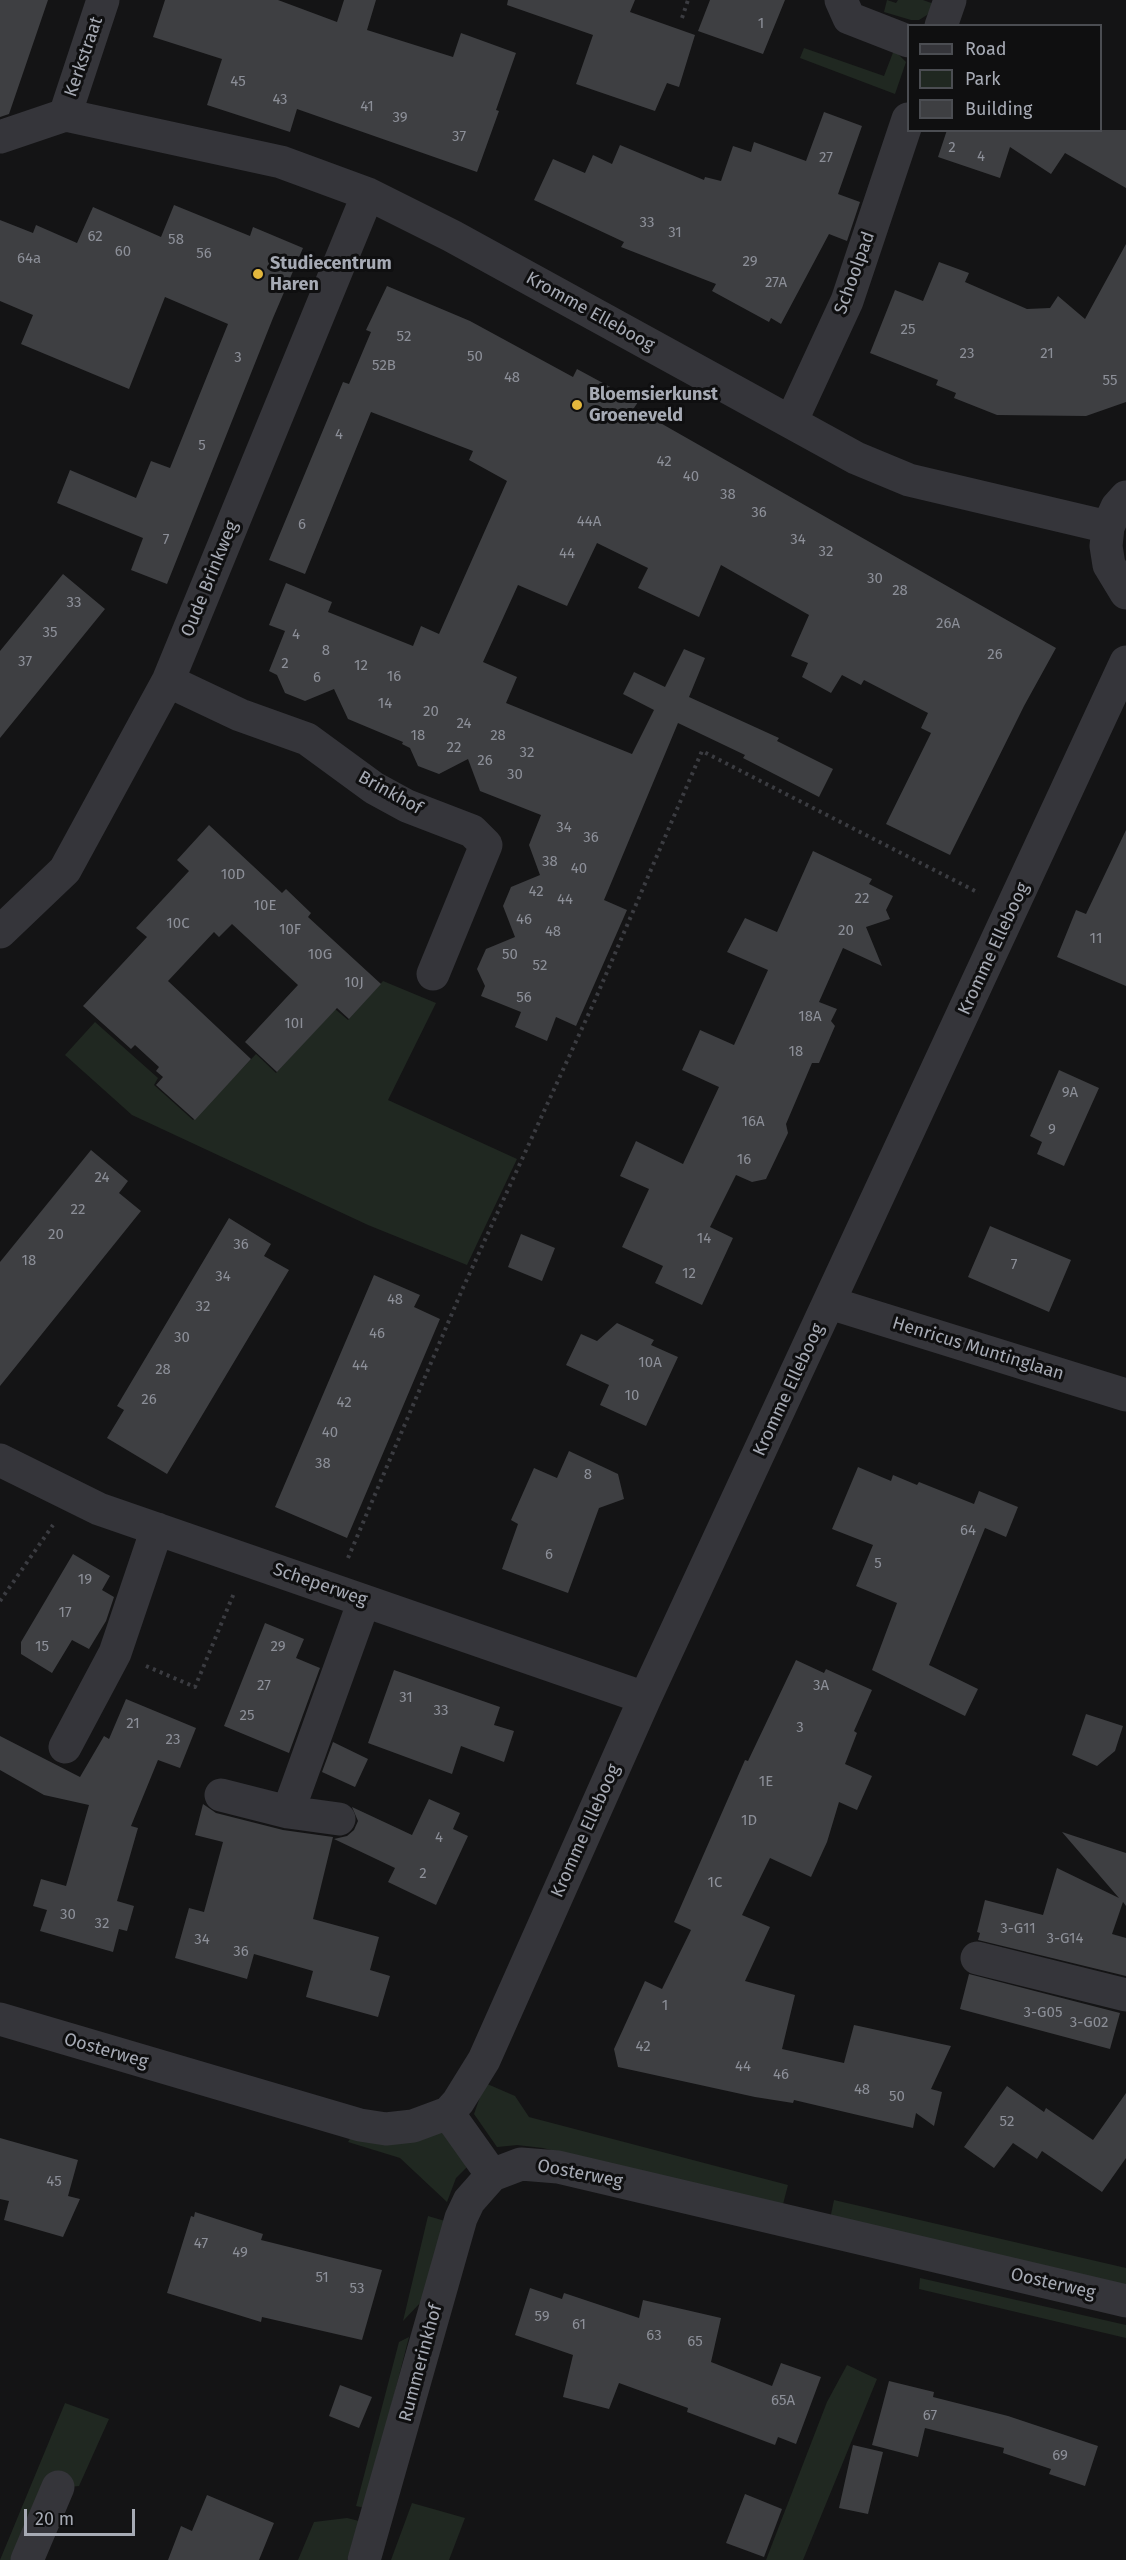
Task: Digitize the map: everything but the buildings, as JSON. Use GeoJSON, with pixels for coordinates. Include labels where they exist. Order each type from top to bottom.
{"type":"FeatureCollection","features":[{"type":"Feature","properties":{"kind":"street","name":"Kerkstraat"},"geometry":{"type":"LineString","coordinates":[[65,115],[103,0]]}},
{"type":"Feature","properties":{"kind":"street"},"geometry":{"type":"LineString","coordinates":[[841,0],[849,18],[907,40]]}},
{"type":"Feature","properties":{"kind":"street"},"geometry":{"type":"LineString","coordinates":[[942,24],[950,0]]}},
{"type":"Feature","properties":{"kind":"street"},"geometry":{"type":"LineString","coordinates":[[0,137],[65,115]]}},
{"type":"Feature","properties":{"kind":"street","name":"Kromme Elleboog"},"geometry":{"type":"LineString","coordinates":[[65,115],[281,162],[368,194],[453,236],[856,458],[909,480],[1108,527]]}},
{"type":"Feature","properties":{"kind":"street","name":"Schoolpad"},"geometry":{"type":"LineString","coordinates":[[791,422],[847,301],[907,125]]}},
{"type":"Feature","properties":{"kind":"street","name":"Oude Brinkweg"},"geometry":{"type":"LineString","coordinates":[[0,932],[65,870],[168,681],[368,194]]}},
{"type":"Feature","properties":{"kind":"street"},"geometry":{"type":"LineString","coordinates":[[1126,497],[1117,507],[1108,527],[1106,546],[1109,565],[1126,593]]}},
{"type":"Feature","properties":{"kind":"street","name":"Kromme Elleboog"},"geometry":{"type":"LineString","coordinates":[[448,2113],[468,2090],[484,2060],[645,1698],[1126,662]]}},
{"type":"Feature","properties":{"kind":"street","name":"Brinkhof"},"geometry":{"type":"LineString","coordinates":[[168,681],[240,715],[307,739],[374,788],[407,806],[472,831],[486,844],[434,974]]}},
{"type":"Feature","properties":{"kind":"street","name":"Henricus Muntinglaan"},"geometry":{"type":"LineString","coordinates":[[830,1303],[1126,1395]]}},
{"type":"Feature","properties":{"kind":"street","name":"Scheperweg"},"geometry":{"type":"LineString","coordinates":[[0,1460],[73,1497],[157,1529],[645,1698]]}},
{"type":"Feature","properties":{"kind":"street"},"geometry":{"type":"LineString","coordinates":[[65,1746],[115,1653],[157,1529]]}},
{"type":"Feature","properties":{"kind":"street"},"geometry":{"type":"LineString","coordinates":[[288,1812],[349,1595]]}},
{"type":"Feature","properties":{"kind":"street"},"geometry":{"type":"LineString","coordinates":[[221,1795],[288,1812],[339,1819]]}},
{"type":"Feature","properties":{"kind":"street"},"geometry":{"type":"LineString","coordinates":[[977,1958],[1126,1995]]}},
{"type":"Feature","properties":{"kind":"street","name":"Oosterweg"},"geometry":{"type":"LineString","coordinates":[[0,2019],[360,2126],[386,2129],[413,2126],[448,2113]]}},
{"type":"Feature","properties":{"kind":"street"},"geometry":{"type":"LineString","coordinates":[[448,2113],[492,2175]]}},
{"type":"Feature","properties":{"kind":"street","name":"Oosterweg"},"geometry":{"type":"LineString","coordinates":[[492,2175],[521,2164],[549,2166],[1126,2301]]}},
{"type":"Feature","properties":{"kind":"street","name":"Rummerinkhof"},"geometry":{"type":"LineString","coordinates":[[364,2560],[460,2218],[469,2200],[492,2175]]}},
{"type":"Feature","properties":{"kind":"street"},"geometry":{"type":"LineString","coordinates":[[27,2560],[58,2487]]}},
{"type":"Feature","properties":{"kind":"path"},"geometry":{"type":"LineString","coordinates":[[682,18],[688,0]]}},
{"type":"Feature","properties":{"kind":"path"},"geometry":{"type":"LineString","coordinates":[[349,1595],[462,1290],[595,1000],[702,751],[1012,909]]}},
{"type":"Feature","properties":{"kind":"path"},"geometry":{"type":"LineString","coordinates":[[0,1601],[73,1497]]}},
{"type":"Feature","properties":{"kind":"path"},"geometry":{"type":"LineString","coordinates":[[115,1653],[195,1687],[248,1560]]}},
{"type":"Feature","properties":{"kind":"green space"},"geometry":{"type":"Polygon","coordinates":[[[887,0],[896,3],[898,0],[923,0],[934,4],[927,15],[919,20],[911,20],[884,12],[887,0]]]}},
{"type":"Feature","properties":{"kind":"green space"},"geometry":{"type":"Polygon","coordinates":[[[804,48],[884,76],[894,50],[906,62],[895,94],[800,58],[804,48]]]}},
{"type":"Feature","properties":{"kind":"green space"},"geometry":{"type":"Polygon","coordinates":[[[383,981],[436,1003],[388,1100],[517,1159],[467,1265],[368,1225],[132,1115],[65,1055],[95,1022],[158,1078],[154,1085],[193,1120],[256,1054],[276,1073],[335,1009],[348,1020],[383,981]]]}},
{"type":"Feature","properties":{"kind":"green space"},"geometry":{"type":"Polygon","coordinates":[[[485,2083],[515,2096],[529,2117],[788,2185],[782,2208],[543,2148],[517,2145],[497,2147],[474,2114],[485,2083]]]}},
{"type":"Feature","properties":{"kind":"green space"},"geometry":{"type":"Polygon","coordinates":[[[443,2123],[470,2164],[456,2178],[447,2202],[400,2158],[348,2142],[352,2135],[443,2123]]]}},
{"type":"Feature","properties":{"kind":"green space"},"geometry":{"type":"Polygon","coordinates":[[[834,2200],[1126,2268],[1126,2292],[829,2224],[834,2200]]]}},
{"type":"Feature","properties":{"kind":"green space"},"geometry":{"type":"Polygon","coordinates":[[[428,2216],[445,2221],[422,2301],[403,2321],[428,2216]]]}},
{"type":"Feature","properties":{"kind":"green space"},"geometry":{"type":"Polygon","coordinates":[[[920,2278],[1126,2325],[1126,2338],[919,2289],[920,2278]]]}},
{"type":"Feature","properties":{"kind":"green space"},"geometry":{"type":"Polygon","coordinates":[[[409,2337],[365,2508],[356,2506],[399,2342],[409,2337]]]}},
{"type":"Feature","properties":{"kind":"green space"},"geometry":{"type":"Polygon","coordinates":[[[847,2365],[877,2379],[803,2560],[766,2560],[827,2402],[847,2365]]]}},
{"type":"Feature","properties":{"kind":"green space"},"geometry":{"type":"Polygon","coordinates":[[[65,2403],[109,2419],[79,2486],[69,2487],[12,2560],[0,2560],[65,2403]]]}},
{"type":"Feature","properties":{"kind":"green space"},"geometry":{"type":"Polygon","coordinates":[[[412,2503],[465,2518],[449,2560],[391,2560],[412,2503]]]}},
{"type":"Feature","properties":{"kind":"green space"},"geometry":{"type":"Polygon","coordinates":[[[347,2518],[359,2521],[347,2560],[298,2560],[314,2522],[347,2518]]]}},
{"type":"Feature","properties":{"kind":"place","name":"Studiecentrum Haren"},"geometry":{"type":"Point","coordinates":[258,274]}},
{"type":"Feature","properties":{"kind":"place","name":"Bloemsierkunst Groeneveld"},"geometry":{"type":"Point","coordinates":[577,405]}}]}
